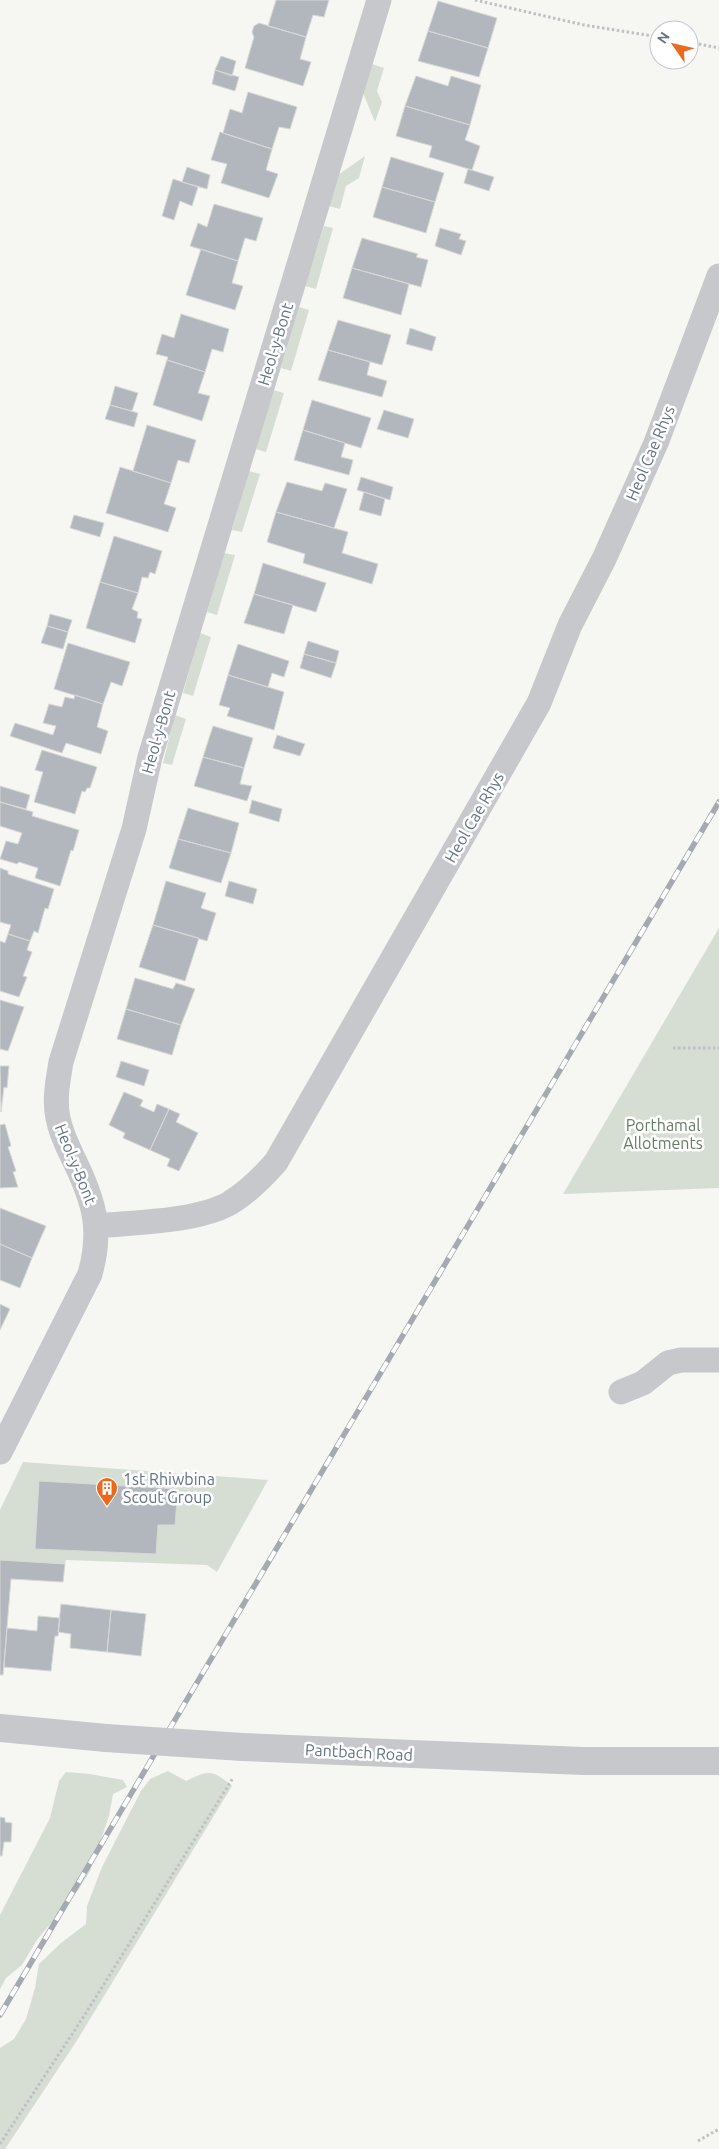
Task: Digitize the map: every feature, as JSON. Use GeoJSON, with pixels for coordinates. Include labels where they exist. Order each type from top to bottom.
{"type":"FeatureCollection","features":[{"type":"Feature","properties":{"kind":"street","name":"Heol-y-Bont"},"geometry":{"type":"LineString","coordinates":[[0,1452],[90,1274],[96,1252],[97,1226],[94,1207],[64,1142],[58,1118],[56,1094],[61,1062],[134,829],[150,757],[380,0]]}},
{"type":"Feature","properties":{"kind":"street","name":"Heol Cae Rhys"},"geometry":{"type":"LineString","coordinates":[[97,1226],[205,1213],[229,1204],[254,1186],[276,1162],[539,702],[570,625],[604,558],[653,451],[719,276]]}},
{"type":"Feature","properties":{"kind":"street"},"geometry":{"type":"LineString","coordinates":[[621,1392],[643,1383],[668,1363],[688,1360],[719,1360]]}},
{"type":"Feature","properties":{"kind":"street","name":"Pantbach Road"},"geometry":{"type":"LineString","coordinates":[[0,1728],[106,1738],[242,1747],[584,1761],[719,1761]]}},
{"type":"Feature","properties":{"kind":"path"},"geometry":{"type":"LineString","coordinates":[[475,0],[584,25],[649,35]]}},
{"type":"Feature","properties":{"kind":"path"},"geometry":{"type":"LineString","coordinates":[[699,44],[719,48]]}},
{"type":"Feature","properties":{"kind":"path"},"geometry":{"type":"LineString","coordinates":[[674,1048],[719,1048]]}},
{"type":"Feature","properties":{"kind":"path"},"geometry":{"type":"LineString","coordinates":[[0,2144],[84,2016],[233,1778]]}},
{"type":"Feature","properties":{"kind":"path"},"geometry":{"type":"LineString","coordinates":[[698,2141],[719,2129]]}},
{"type":"Feature","properties":{"kind":"green space"},"geometry":{"type":"Polygon","coordinates":[[[372,64],[384,68],[377,91],[382,102],[375,122],[363,93],[372,64]]]}},
{"type":"Feature","properties":{"kind":"green space"},"geometry":{"type":"Polygon","coordinates":[[[365,156],[359,178],[346,186],[340,209],[329,206],[338,175],[365,156]]]}},
{"type":"Feature","properties":{"kind":"green space"},"geometry":{"type":"Polygon","coordinates":[[[324,226],[333,228],[316,289],[305,286],[324,226]]]}},
{"type":"Feature","properties":{"kind":"green space"},"geometry":{"type":"Polygon","coordinates":[[[299,307],[309,310],[291,371],[281,368],[299,307]]]}},
{"type":"Feature","properties":{"kind":"green space"},"geometry":{"type":"Polygon","coordinates":[[[273,390],[284,393],[266,452],[256,449],[273,390]]]}},
{"type":"Feature","properties":{"kind":"green space"},"geometry":{"type":"Polygon","coordinates":[[[249,471],[260,474],[242,532],[232,530],[249,471]]]}},
{"type":"Feature","properties":{"kind":"green space"},"geometry":{"type":"Polygon","coordinates":[[[224,553],[235,555],[217,615],[207,612],[224,553]]]}},
{"type":"Feature","properties":{"kind":"green space"},"geometry":{"type":"Polygon","coordinates":[[[200,633],[211,637],[193,696],[183,693],[200,633]]]}},
{"type":"Feature","properties":{"kind":"green space"},"geometry":{"type":"Polygon","coordinates":[[[175,715],[186,719],[172,765],[163,763],[175,715]]]}},
{"type":"Feature","properties":{"kind":"green space","name":"Porthamal Allotments"},"geometry":{"type":"Polygon","coordinates":[[[719,928],[719,1188],[563,1194],[719,928]]]}},
{"type":"Feature","properties":{"kind":"green space"},"geometry":{"type":"Polygon","coordinates":[[[23,1462],[268,1480],[217,1572],[207,1565],[66,1560],[65,1564],[0,1560],[0,1510],[23,1462]]]}},
{"type":"Feature","properties":{"kind":"green space"},"geometry":{"type":"Polygon","coordinates":[[[168,1771],[186,1781],[205,1773],[215,1774],[232,1786],[76,2042],[5,2149],[0,2149],[0,2048],[14,2039],[26,2019],[35,1988],[39,1964],[61,1943],[86,1924],[87,1906],[102,1867],[141,1791],[150,1779],[168,1771]]]}},
{"type":"Feature","properties":{"kind":"green space"},"geometry":{"type":"Polygon","coordinates":[[[66,1772],[123,1780],[127,1787],[113,1794],[109,1816],[90,1871],[79,1889],[37,1940],[22,1965],[6,1978],[0,1989],[0,1915],[50,1818],[59,1781],[66,1772]]]}},
{"type":"Feature","properties":{"kind":"building"},"geometry":{"type":"Polygon","coordinates":[[[276,0],[329,0],[324,17],[313,15],[306,37],[268,26],[276,0]]]}},
{"type":"Feature","properties":{"kind":"building"},"geometry":{"type":"Polygon","coordinates":[[[438,1],[497,18],[488,48],[428,31],[438,1]]]}},
{"type":"Feature","properties":{"kind":"building"},"geometry":{"type":"Polygon","coordinates":[[[259,23],[306,37],[300,59],[311,62],[303,86],[245,68],[254,37],[252,32],[254,26],[259,23]]]}},
{"type":"Feature","properties":{"kind":"building"},"geometry":{"type":"Polygon","coordinates":[[[428,31],[488,48],[479,77],[418,61],[428,31]]]}},
{"type":"Feature","properties":{"kind":"building"},"geometry":{"type":"Polygon","coordinates":[[[221,56],[236,61],[232,76],[215,70],[221,56]]]}},
{"type":"Feature","properties":{"kind":"building"},"geometry":{"type":"Polygon","coordinates":[[[215,70],[239,77],[235,91],[212,84],[215,70]]]}},
{"type":"Feature","properties":{"kind":"building"},"geometry":{"type":"Polygon","coordinates":[[[416,76],[448,86],[451,76],[481,85],[470,125],[405,106],[416,76]]]}},
{"type":"Feature","properties":{"kind":"building"},"geometry":{"type":"Polygon","coordinates":[[[248,92],[297,107],[290,129],[279,127],[272,149],[223,133],[230,109],[242,113],[248,92]]]}},
{"type":"Feature","properties":{"kind":"building"},"geometry":{"type":"Polygon","coordinates":[[[405,106],[470,125],[465,140],[480,146],[472,170],[429,157],[432,146],[396,136],[405,106]]]}},
{"type":"Feature","properties":{"kind":"building"},"geometry":{"type":"Polygon","coordinates":[[[220,132],[272,149],[266,170],[278,174],[269,198],[221,183],[227,164],[211,160],[220,132]]]}},
{"type":"Feature","properties":{"kind":"building"},"geometry":{"type":"Polygon","coordinates":[[[391,157],[444,173],[435,202],[382,187],[391,157]]]}},
{"type":"Feature","properties":{"kind":"building"},"geometry":{"type":"Polygon","coordinates":[[[187,167],[210,175],[207,189],[182,182],[187,167]]]}},
{"type":"Feature","properties":{"kind":"building"},"geometry":{"type":"Polygon","coordinates":[[[468,169],[494,177],[489,191],[464,183],[468,169]]]}},
{"type":"Feature","properties":{"kind":"building"},"geometry":{"type":"Polygon","coordinates":[[[173,179],[198,187],[192,206],[180,201],[174,220],[162,216],[173,179]]]}},
{"type":"Feature","properties":{"kind":"building"},"geometry":{"type":"Polygon","coordinates":[[[382,187],[435,202],[426,233],[373,217],[382,187]]]}},
{"type":"Feature","properties":{"kind":"building"},"geometry":{"type":"Polygon","coordinates":[[[214,204],[263,218],[256,241],[245,238],[238,261],[190,246],[198,223],[207,227],[214,204]]]}},
{"type":"Feature","properties":{"kind":"building"},"geometry":{"type":"Polygon","coordinates":[[[440,228],[461,234],[459,239],[466,241],[461,255],[435,246],[440,228]]]}},
{"type":"Feature","properties":{"kind":"building"},"geometry":{"type":"Polygon","coordinates":[[[362,238],[418,254],[416,257],[428,260],[421,287],[352,268],[362,238]]]}},
{"type":"Feature","properties":{"kind":"building"},"geometry":{"type":"Polygon","coordinates":[[[201,249],[238,261],[232,283],[243,286],[235,310],[186,295],[201,249]]]}},
{"type":"Feature","properties":{"kind":"building"},"geometry":{"type":"Polygon","coordinates":[[[352,268],[409,284],[401,315],[343,298],[352,268]]]}},
{"type":"Feature","properties":{"kind":"building"},"geometry":{"type":"Polygon","coordinates":[[[181,314],[229,329],[223,352],[212,349],[205,372],[167,360],[168,357],[156,354],[162,334],[174,338],[181,314]]]}},
{"type":"Feature","properties":{"kind":"building"},"geometry":{"type":"Polygon","coordinates":[[[338,320],[391,335],[382,365],[328,350],[338,320]]]}},
{"type":"Feature","properties":{"kind":"building"},"geometry":{"type":"Polygon","coordinates":[[[410,328],[436,337],[432,351],[406,344],[410,328]]]}},
{"type":"Feature","properties":{"kind":"building"},"geometry":{"type":"Polygon","coordinates":[[[328,350],[370,362],[367,375],[387,381],[382,397],[318,380],[328,350]]]}},
{"type":"Feature","properties":{"kind":"building"},"geometry":{"type":"Polygon","coordinates":[[[167,360],[205,372],[198,393],[210,396],[202,421],[153,405],[167,360]]]}},
{"type":"Feature","properties":{"kind":"building"},"geometry":{"type":"Polygon","coordinates":[[[115,386],[138,393],[132,411],[110,405],[115,386]]]}},
{"type":"Feature","properties":{"kind":"building"},"geometry":{"type":"Polygon","coordinates":[[[312,400],[371,418],[361,448],[303,430],[312,400]]]}},
{"type":"Feature","properties":{"kind":"building"},"geometry":{"type":"Polygon","coordinates":[[[110,405],[138,413],[134,427],[105,419],[110,405]]]}},
{"type":"Feature","properties":{"kind":"building"},"geometry":{"type":"Polygon","coordinates":[[[384,410],[414,419],[408,438],[377,429],[384,410]]]}},
{"type":"Feature","properties":{"kind":"building"},"geometry":{"type":"Polygon","coordinates":[[[147,425],[196,440],[189,463],[178,460],[171,483],[133,471],[147,425]]]}},
{"type":"Feature","properties":{"kind":"building"},"geometry":{"type":"Polygon","coordinates":[[[303,430],[345,443],[341,457],[353,460],[349,475],[294,460],[303,430]]]}},
{"type":"Feature","properties":{"kind":"building"},"geometry":{"type":"Polygon","coordinates":[[[120,467],[171,483],[164,504],[176,508],[168,532],[106,513],[120,467]]]}},
{"type":"Feature","properties":{"kind":"building"},"geometry":{"type":"Polygon","coordinates":[[[361,477],[393,487],[390,500],[357,490],[361,477]]]}},
{"type":"Feature","properties":{"kind":"building"},"geometry":{"type":"Polygon","coordinates":[[[287,482],[322,491],[325,483],[347,489],[334,528],[276,512],[287,482]]]}},
{"type":"Feature","properties":{"kind":"building"},"geometry":{"type":"Polygon","coordinates":[[[364,492],[385,499],[381,516],[359,510],[364,492]]]}},
{"type":"Feature","properties":{"kind":"building"},"geometry":{"type":"Polygon","coordinates":[[[276,512],[348,532],[342,553],[378,564],[372,584],[303,563],[305,554],[267,542],[276,512]]]}},
{"type":"Feature","properties":{"kind":"building"},"geometry":{"type":"Polygon","coordinates":[[[74,515],[104,523],[100,537],[70,528],[74,515]]]}},
{"type":"Feature","properties":{"kind":"building"},"geometry":{"type":"Polygon","coordinates":[[[114,536],[162,551],[155,574],[150,572],[148,578],[142,577],[138,593],[100,582],[114,536]]]}},
{"type":"Feature","properties":{"kind":"building"},"geometry":{"type":"Polygon","coordinates":[[[263,563],[326,583],[316,612],[254,594],[263,563]]]}},
{"type":"Feature","properties":{"kind":"building"},"geometry":{"type":"Polygon","coordinates":[[[100,582],[138,593],[132,609],[138,612],[137,618],[142,619],[135,643],[86,628],[100,582]]]}},
{"type":"Feature","properties":{"kind":"building"},"geometry":{"type":"Polygon","coordinates":[[[254,594],[293,605],[284,634],[244,623],[254,594]]]}},
{"type":"Feature","properties":{"kind":"building"},"geometry":{"type":"Polygon","coordinates":[[[50,614],[72,620],[68,632],[47,626],[50,614]]]}},
{"type":"Feature","properties":{"kind":"building"},"geometry":{"type":"Polygon","coordinates":[[[47,626],[68,632],[63,649],[41,643],[47,626]]]}},
{"type":"Feature","properties":{"kind":"building"},"geometry":{"type":"Polygon","coordinates":[[[308,641],[339,651],[336,663],[304,654],[308,641]]]}},
{"type":"Feature","properties":{"kind":"building"},"geometry":{"type":"Polygon","coordinates":[[[68,643],[130,662],[122,686],[111,682],[103,704],[54,689],[68,643]]]}},
{"type":"Feature","properties":{"kind":"building"},"geometry":{"type":"Polygon","coordinates":[[[238,644],[289,661],[284,677],[272,673],[268,687],[228,675],[238,644]]]}},
{"type":"Feature","properties":{"kind":"building"},"geometry":{"type":"Polygon","coordinates":[[[304,654],[336,663],[331,678],[300,668],[304,654]]]}},
{"type":"Feature","properties":{"kind":"building"},"geometry":{"type":"Polygon","coordinates":[[[228,675],[284,692],[274,730],[227,716],[230,708],[219,705],[228,675]]]}},
{"type":"Feature","properties":{"kind":"building"},"geometry":{"type":"Polygon","coordinates":[[[75,695],[103,704],[97,727],[108,731],[101,754],[66,743],[62,753],[10,736],[15,723],[53,735],[56,726],[43,723],[49,704],[62,707],[65,697],[74,699],[75,695]]]}},
{"type":"Feature","properties":{"kind":"building"},"geometry":{"type":"Polygon","coordinates":[[[213,726],[253,738],[244,768],[203,757],[213,726]]]}},
{"type":"Feature","properties":{"kind":"building"},"geometry":{"type":"Polygon","coordinates":[[[277,735],[305,744],[300,756],[273,748],[277,735]]]}},
{"type":"Feature","properties":{"kind":"building"},"geometry":{"type":"Polygon","coordinates":[[[42,750],[97,767],[90,788],[87,788],[85,792],[82,791],[75,814],[34,802],[43,772],[35,770],[42,750]]]}},
{"type":"Feature","properties":{"kind":"building"},"geometry":{"type":"Polygon","coordinates":[[[203,757],[244,768],[240,784],[252,786],[247,801],[194,786],[203,757]]]}},
{"type":"Feature","properties":{"kind":"building"},"geometry":{"type":"Polygon","coordinates":[[[0,786],[30,795],[26,809],[0,802],[0,786]]]}},
{"type":"Feature","properties":{"kind":"building"},"geometry":{"type":"Polygon","coordinates":[[[252,800],[282,809],[279,822],[249,813],[252,800]]]}},
{"type":"Feature","properties":{"kind":"building"},"geometry":{"type":"Polygon","coordinates":[[[0,802],[33,812],[32,816],[79,830],[60,886],[35,878],[38,868],[0,859],[6,841],[18,844],[22,833],[0,826],[0,802]]]}},
{"type":"Feature","properties":{"kind":"building"},"geometry":{"type":"Polygon","coordinates":[[[188,808],[239,823],[231,853],[178,839],[188,808]]]}},
{"type":"Feature","properties":{"kind":"building"},"geometry":{"type":"Polygon","coordinates":[[[178,839],[231,853],[221,883],[169,868],[178,839]]]}},
{"type":"Feature","properties":{"kind":"building"},"geometry":{"type":"Polygon","coordinates":[[[0,868],[8,871],[8,874],[54,889],[48,909],[45,908],[38,933],[34,931],[30,941],[8,934],[11,925],[0,922],[0,868]]]}},
{"type":"Feature","properties":{"kind":"building"},"geometry":{"type":"Polygon","coordinates":[[[166,881],[206,893],[201,908],[216,913],[207,941],[153,925],[166,881]]]}},
{"type":"Feature","properties":{"kind":"building"},"geometry":{"type":"Polygon","coordinates":[[[229,881],[257,889],[253,904],[225,896],[229,881]]]}},
{"type":"Feature","properties":{"kind":"building"},"geometry":{"type":"Polygon","coordinates":[[[153,925],[199,938],[185,981],[139,967],[153,925]]]}},
{"type":"Feature","properties":{"kind":"building"},"geometry":{"type":"Polygon","coordinates":[[[8,934],[30,941],[27,950],[32,952],[23,976],[27,977],[19,997],[0,991],[0,941],[5,943],[8,934]]]}},
{"type":"Feature","properties":{"kind":"building"},"geometry":{"type":"Polygon","coordinates":[[[135,978],[173,989],[176,983],[195,989],[181,1025],[126,1009],[135,978]]]}},
{"type":"Feature","properties":{"kind":"building"},"geometry":{"type":"Polygon","coordinates":[[[0,1000],[24,1007],[8,1051],[0,1049],[0,1000]]]}},
{"type":"Feature","properties":{"kind":"building"},"geometry":{"type":"Polygon","coordinates":[[[126,1009],[181,1025],[172,1055],[117,1039],[126,1009]]]}},
{"type":"Feature","properties":{"kind":"building"},"geometry":{"type":"Polygon","coordinates":[[[121,1061],[149,1070],[144,1086],[116,1077],[121,1061]]]}},
{"type":"Feature","properties":{"kind":"building"},"geometry":{"type":"Polygon","coordinates":[[[0,1066],[9,1066],[7,1088],[4,1087],[1,1112],[0,1066]]]}},
{"type":"Feature","properties":{"kind":"building"},"geometry":{"type":"Polygon","coordinates":[[[124,1092],[143,1100],[140,1106],[154,1112],[157,1104],[169,1109],[150,1150],[123,1138],[125,1133],[109,1125],[124,1092]]]}},
{"type":"Feature","properties":{"kind":"building"},"geometry":{"type":"Polygon","coordinates":[[[169,1109],[180,1114],[176,1122],[198,1133],[179,1171],[167,1166],[170,1159],[150,1150],[169,1109]]]}},
{"type":"Feature","properties":{"kind":"building"},"geometry":{"type":"Polygon","coordinates":[[[5,1124],[11,1146],[8,1147],[16,1171],[13,1172],[18,1187],[0,1188],[0,1125],[5,1124]]]}},
{"type":"Feature","properties":{"kind":"building"},"geometry":{"type":"Polygon","coordinates":[[[0,1208],[46,1226],[32,1258],[0,1244],[0,1208]]]}},
{"type":"Feature","properties":{"kind":"building"},"geometry":{"type":"Polygon","coordinates":[[[0,1244],[32,1258],[20,1288],[0,1280],[0,1244]]]}},
{"type":"Feature","properties":{"kind":"building"},"geometry":{"type":"Polygon","coordinates":[[[0,1304],[10,1309],[0,1330],[0,1304]]]}},
{"type":"Feature","properties":{"kind":"building","name":"1st Rhiwbina Scout Group"},"geometry":{"type":"Polygon","coordinates":[[[39,1481],[178,1489],[175,1525],[158,1525],[156,1554],[35,1549],[39,1481]]]}},
{"type":"Feature","properties":{"kind":"building"},"geometry":{"type":"Polygon","coordinates":[[[0,1560],[65,1564],[63,1582],[11,1579],[3,1675],[0,1675],[0,1560]]]}},
{"type":"Feature","properties":{"kind":"building"},"geometry":{"type":"Polygon","coordinates":[[[61,1604],[111,1610],[107,1652],[70,1648],[71,1634],[58,1632],[61,1604]]]}},
{"type":"Feature","properties":{"kind":"building"},"geometry":{"type":"Polygon","coordinates":[[[111,1610],[146,1614],[141,1656],[107,1652],[111,1610]]]}},
{"type":"Feature","properties":{"kind":"building"},"geometry":{"type":"Polygon","coordinates":[[[38,1616],[60,1618],[58,1636],[55,1636],[51,1671],[4,1667],[7,1628],[37,1631],[38,1616]]]}},
{"type":"Feature","properties":{"kind":"building"},"geometry":{"type":"Polygon","coordinates":[[[0,1817],[5,1818],[5,1822],[12,1823],[11,1842],[4,1842],[2,1856],[0,1856],[0,1817]]]}},
{"type":"Feature","properties":{"kind":"railway"},"geometry":{"type":"LineString","coordinates":[[0,2015],[719,802]]}},
{"type":"Feature","properties":{"kind":"place","name":"1st Rhiwbina Scout Group"},"geometry":{"type":"Point","coordinates":[107,1507]}}]}
